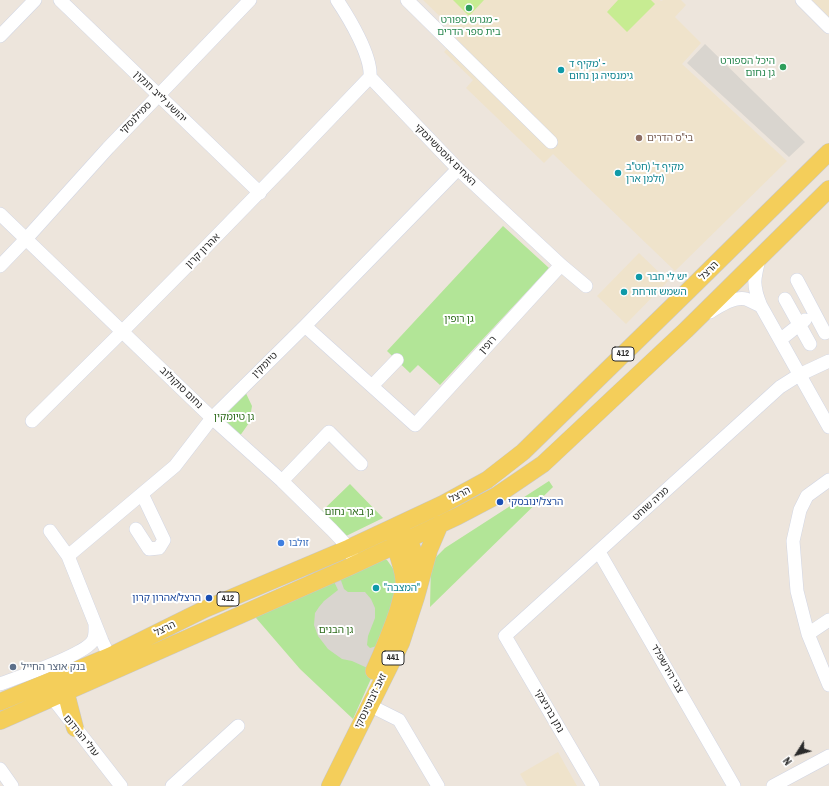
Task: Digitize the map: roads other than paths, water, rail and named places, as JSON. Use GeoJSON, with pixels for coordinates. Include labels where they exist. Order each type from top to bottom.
{"type":"FeatureCollection","features":[{"type":"Feature","properties":{"kind":"main road","name":"הרצל"},"geometry":{"type":"LineString","coordinates":[[0,702],[53,692],[113,664],[205,609],[349,548],[443,504],[487,480],[523,452],[829,152]]}},
{"type":"Feature","properties":{"kind":"main road","name":"הרצל"},"geometry":{"type":"LineString","coordinates":[[0,721],[53,692],[113,664],[349,567],[496,496],[543,464],[686,330],[829,189]]}},
{"type":"Feature","properties":{"kind":"main road","name":"זאב ז'בוטינסקי"},"geometry":{"type":"LineString","coordinates":[[330,786],[400,643],[416,597],[429,550],[440,524]]}},
{"type":"Feature","properties":{"kind":"main road","name":"זאב ז'בוטינסקי"},"geometry":{"type":"LineString","coordinates":[[319,786],[353,719],[392,630],[404,584],[401,542],[396,526]]}},
{"type":"Feature","properties":{"kind":"main road"},"geometry":{"type":"LineString","coordinates":[[401,542],[418,568],[416,597]]}},
{"type":"Feature","properties":{"kind":"main road"},"geometry":{"type":"LineString","coordinates":[[53,692],[75,728]]}},
{"type":"Feature","properties":{"kind":"street"},"geometry":{"type":"LineString","coordinates":[[0,36],[35,0]]}},
{"type":"Feature","properties":{"kind":"street","name":"יהושע לייב חנקין"},"geometry":{"type":"LineString","coordinates":[[60,0],[260,193]]}},
{"type":"Feature","properties":{"kind":"street","name":"סמילנסקי"},"geometry":{"type":"LineString","coordinates":[[0,266],[26,240],[98,159],[158,95],[250,0]]}},
{"type":"Feature","properties":{"kind":"street"},"geometry":{"type":"LineString","coordinates":[[337,0],[348,16],[365,54],[371,69],[370,77]]}},
{"type":"Feature","properties":{"kind":"street"},"geometry":{"type":"LineString","coordinates":[[407,0],[551,142]]}},
{"type":"Feature","properties":{"kind":"street"},"geometry":{"type":"LineString","coordinates":[[802,0],[827,23]]}},
{"type":"Feature","properties":{"kind":"street","name":"האחים אוסטשינסקי"},"geometry":{"type":"LineString","coordinates":[[370,77],[458,169],[561,265],[586,286]]}},
{"type":"Feature","properties":{"kind":"street","name":"אהרון קרון"},"geometry":{"type":"LineString","coordinates":[[32,421],[123,332],[260,193],[370,77]]}},
{"type":"Feature","properties":{"kind":"street","name":"טיומקין"},"geometry":{"type":"LineString","coordinates":[[68,556],[175,466],[212,418],[305,326],[458,169]]}},
{"type":"Feature","properties":{"kind":"street","name":"נחום סוקולוב"},"geometry":{"type":"LineString","coordinates":[[0,214],[212,418],[282,481],[349,548]]}},
{"type":"Feature","properties":{"kind":"street"},"geometry":{"type":"LineString","coordinates":[[760,256],[756,274],[755,290],[761,306],[829,427]]}},
{"type":"Feature","properties":{"kind":"street","name":"רופין"},"geometry":{"type":"LineString","coordinates":[[372,386],[415,425],[561,265]]}},
{"type":"Feature","properties":{"kind":"street"},"geometry":{"type":"LineString","coordinates":[[797,280],[825,333]]}},
{"type":"Feature","properties":{"kind":"street"},"geometry":{"type":"LineString","coordinates":[[686,330],[713,310],[736,300],[745,299],[761,306]]}},
{"type":"Feature","properties":{"kind":"street"},"geometry":{"type":"LineString","coordinates":[[785,299],[810,344]]}},
{"type":"Feature","properties":{"kind":"street"},"geometry":{"type":"LineString","coordinates":[[780,340],[814,313]]}},
{"type":"Feature","properties":{"kind":"street"},"geometry":{"type":"LineString","coordinates":[[305,326],[372,386],[396,360]]}},
{"type":"Feature","properties":{"kind":"street","name":"מניה שוחט"},"geometry":{"type":"LineString","coordinates":[[505,636],[780,387],[799,375],[829,361]]}},
{"type":"Feature","properties":{"kind":"street"},"geometry":{"type":"LineString","coordinates":[[282,481],[329,432],[361,464]]}},
{"type":"Feature","properties":{"kind":"street"},"geometry":{"type":"LineString","coordinates":[[829,480],[808,496],[800,510],[793,541],[797,591],[808,634],[829,685]]}},
{"type":"Feature","properties":{"kind":"street"},"geometry":{"type":"LineString","coordinates":[[136,529],[149,549],[159,548],[164,540],[142,494]]}},
{"type":"Feature","properties":{"kind":"street"},"geometry":{"type":"LineString","coordinates":[[50,531],[68,556],[95,624],[113,664]]}},
{"type":"Feature","properties":{"kind":"street"},"geometry":{"type":"LineString","coordinates":[[349,548],[352,556],[349,567]]}},
{"type":"Feature","properties":{"kind":"street","name":"צבי הירשפלד"},"geometry":{"type":"LineString","coordinates":[[599,552],[734,786]]}},
{"type":"Feature","properties":{"kind":"street"},"geometry":{"type":"LineString","coordinates":[[808,634],[829,620]]}},
{"type":"Feature","properties":{"kind":"street"},"geometry":{"type":"LineString","coordinates":[[0,684],[73,655],[91,643],[95,635],[95,624]]}},
{"type":"Feature","properties":{"kind":"street","name":"נתן ברניצקי"},"geometry":{"type":"LineString","coordinates":[[505,636],[593,786]]}},
{"type":"Feature","properties":{"kind":"street"},"geometry":{"type":"LineString","coordinates":[[369,705],[399,720],[438,786]]}},
{"type":"Feature","properties":{"kind":"street"},"geometry":{"type":"LineString","coordinates":[[172,786],[238,726]]}},
{"type":"Feature","properties":{"kind":"street","name":"עולי הגרדום"},"geometry":{"type":"LineString","coordinates":[[75,728],[121,786]]}},
{"type":"Feature","properties":{"kind":"street"},"geometry":{"type":"LineString","coordinates":[[773,786],[829,756]]}},
{"type":"Feature","properties":{"kind":"street"},"geometry":{"type":"LineString","coordinates":[[0,769],[12,786]]}},
{"type":"Feature","properties":{"kind":"place","name":"מגרש ספורט - בית ספר הדרים"},"geometry":{"type":"Point","coordinates":[469,8]}},
{"type":"Feature","properties":{"kind":"place","name":"היכל הספורט גן נחום"},"geometry":{"type":"Point","coordinates":[783,67]}},
{"type":"Feature","properties":{"kind":"place","name":"מקיף ד' - גימנסיה גן נחום"},"geometry":{"type":"Point","coordinates":[561,70]}},
{"type":"Feature","properties":{"kind":"place","name":"בי\"ס הדרים"},"geometry":{"type":"Point","coordinates":[639,138]}},
{"type":"Feature","properties":{"kind":"place","name":"מקיף ד' (חט\"ב זלמן ארן)"},"geometry":{"type":"Point","coordinates":[618,173]}},
{"type":"Feature","properties":{"kind":"place","name":"יש לי חבר"},"geometry":{"type":"Point","coordinates":[639,277]}},
{"type":"Feature","properties":{"kind":"place","name":"השמש זורחת"},"geometry":{"type":"Point","coordinates":[624,292]}},
{"type":"Feature","properties":{"kind":"place","name":"הרצל/ינובסקי"},"geometry":{"type":"Point","coordinates":[500,502]}},
{"type":"Feature","properties":{"kind":"place","name":"זולבו"},"geometry":{"type":"Point","coordinates":[281,543]}},
{"type":"Feature","properties":{"kind":"place","name":"\"המצבה\""},"geometry":{"type":"Point","coordinates":[376,588]}},
{"type":"Feature","properties":{"kind":"place","name":"הרצל/אהרון קרון"},"geometry":{"type":"Point","coordinates":[209,598]}},
{"type":"Feature","properties":{"kind":"place","name":"בנק אוצר החייל"},"geometry":{"type":"Point","coordinates":[13,667]}},
{"type":"Feature","properties":{"kind":"park label","name":"גן רופין"},"geometry":{"type":"Point","coordinates":[459,319]}},
{"type":"Feature","properties":{"kind":"park label","name":"גן טיומקין"},"geometry":{"type":"Point","coordinates":[234,417]}},
{"type":"Feature","properties":{"kind":"park label","name":"גן באר נחום"},"geometry":{"type":"Point","coordinates":[349,512]}},
{"type":"Feature","properties":{"kind":"park label","name":"גן הבנים"},"geometry":{"type":"Point","coordinates":[336,630]}}]}
